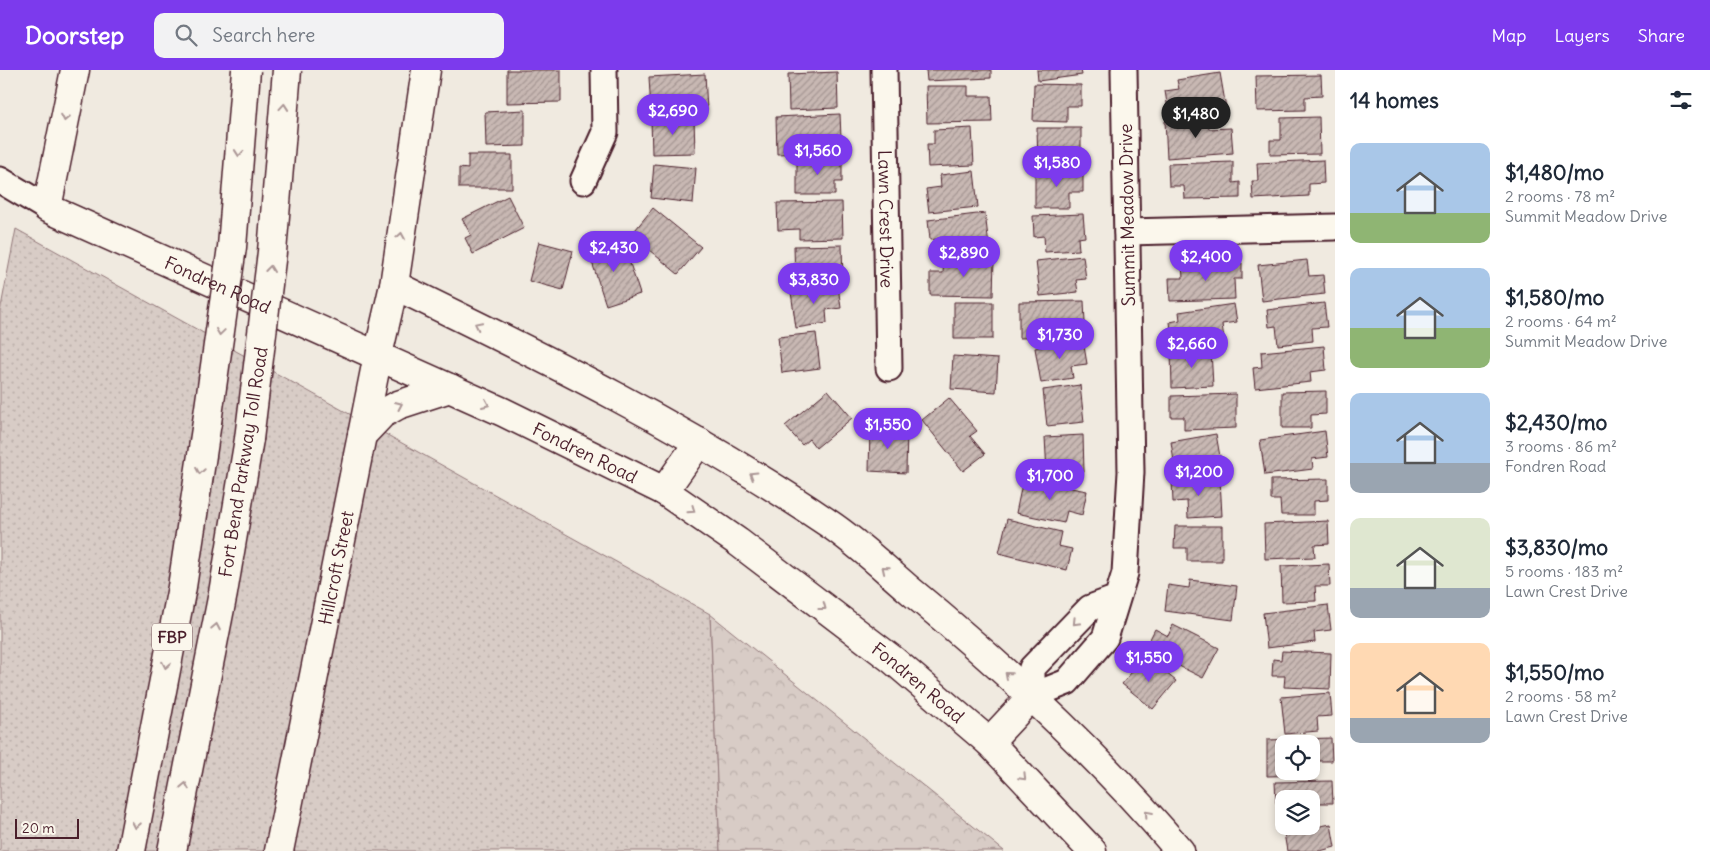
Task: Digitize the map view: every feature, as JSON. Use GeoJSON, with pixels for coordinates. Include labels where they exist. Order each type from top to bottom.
{"type":"FeatureCollection","features":[{"type":"Feature","properties":{"kind":"main road"},"geometry":{"type":"LineString","coordinates":[[47,208],[75,70]]}},
{"type":"Feature","properties":{"kind":"main road","name":"FBP"},"geometry":{"type":"LineString","coordinates":[[131,851],[182,587],[208,422],[232,248],[246,70]]}},
{"type":"Feature","properties":{"kind":"main road","name":"Fort Bend Parkway Toll Road"},"geometry":{"type":"LineString","coordinates":[[172,851],[222,593],[249,439],[272,252],[287,70]]}},
{"type":"Feature","properties":{"kind":"main road","name":"Hillcroft Street"},"geometry":{"type":"LineString","coordinates":[[279,851],[378,356],[394,285],[426,70]]}},
{"type":"Feature","properties":{"kind":"main road","name":"Fondren Road"},"geometry":{"type":"LineString","coordinates":[[47,208],[328,336],[450,388],[664,491],[738,542],[893,660],[989,742],[1092,851]]}},
{"type":"Feature","properties":{"kind":"main road"},"geometry":{"type":"LineString","coordinates":[[394,285],[544,357],[699,442],[830,524],[938,613],[1032,696],[1104,765],[1180,851]]}},
{"type":"Feature","properties":{"kind":"main road"},"geometry":{"type":"LineString","coordinates":[[362,435],[382,414],[418,397],[450,388]]}},
{"type":"Feature","properties":{"kind":"main road"},"geometry":{"type":"LineString","coordinates":[[664,491],[699,442]]}},
{"type":"Feature","properties":{"kind":"main road"},"geometry":{"type":"LineString","coordinates":[[989,742],[1032,696]]}},
{"type":"Feature","properties":{"kind":"street"},"geometry":{"type":"LineString","coordinates":[[583,182],[605,132],[604,70]]}},
{"type":"Feature","properties":{"kind":"street","name":"Lawn Crest Drive"},"geometry":{"type":"LineString","coordinates":[[884,70],[890,368]]}},
{"type":"Feature","properties":{"kind":"street","name":"Summit Meadow Drive"},"geometry":{"type":"LineString","coordinates":[[1032,696],[1067,682],[1105,638],[1125,573],[1131,472],[1124,70]]}},
{"type":"Feature","properties":{"kind":"street","name":"Fondren Road"},"geometry":{"type":"LineString","coordinates":[[0,180],[47,208]]}},
{"type":"Feature","properties":{"kind":"street"},"geometry":{"type":"LineString","coordinates":[[1127,232],[1335,227]]}},
{"type":"Feature","properties":{"kind":"street"},"geometry":{"type":"LineString","coordinates":[[1032,696],[1032,668],[1090,608],[1117,598]]}},
{"type":"Feature","properties":{"kind":"green space"},"geometry":{"type":"Polygon","coordinates":[[[16,229],[710,614],[720,851],[0,851],[0,312],[16,229]]]}},
{"type":"Feature","properties":{"kind":"green space"},"geometry":{"type":"Polygon","coordinates":[[[710,614],[1004,851],[720,851],[710,614]]]}},
{"type":"Feature","properties":{"kind":"building"},"geometry":{"type":"Polygon","coordinates":[[[507,70],[561,70],[561,102],[507,103],[507,70]]]}},
{"type":"Feature","properties":{"kind":"building"},"geometry":{"type":"Polygon","coordinates":[[[926,70],[991,70],[991,78],[927,81],[926,70]]]}},
{"type":"Feature","properties":{"kind":"building"},"geometry":{"type":"Polygon","coordinates":[[[1037,70],[1081,70],[1082,75],[1038,81],[1037,70]]]}},
{"type":"Feature","properties":{"kind":"building"},"geometry":{"type":"Polygon","coordinates":[[[837,72],[838,108],[789,110],[788,74],[837,72]]]}},
{"type":"Feature","properties":{"kind":"building"},"geometry":{"type":"Polygon","coordinates":[[[1220,73],[1226,108],[1169,116],[1165,91],[1179,89],[1177,80],[1220,73]]]}},
{"type":"Feature","properties":{"kind":"building"},"geometry":{"type":"Polygon","coordinates":[[[705,74],[707,110],[651,112],[649,77],[705,74]]]}},
{"type":"Feature","properties":{"kind":"building"},"geometry":{"type":"Polygon","coordinates":[[[1321,75],[1322,96],[1305,97],[1305,110],[1257,111],[1256,76],[1321,75]]]}},
{"type":"Feature","properties":{"kind":"building"},"geometry":{"type":"Polygon","coordinates":[[[1034,84],[1081,85],[1081,106],[1067,106],[1067,122],[1033,121],[1034,84]]]}},
{"type":"Feature","properties":{"kind":"building"},"geometry":{"type":"Polygon","coordinates":[[[926,86],[968,86],[968,96],[991,96],[992,122],[927,123],[926,86]]]}},
{"type":"Feature","properties":{"kind":"building"},"geometry":{"type":"Polygon","coordinates":[[[525,110],[525,146],[486,147],[485,112],[525,110]]]}},
{"type":"Feature","properties":{"kind":"building"},"geometry":{"type":"Polygon","coordinates":[[[840,114],[841,138],[826,139],[826,152],[777,154],[776,117],[840,114]]]}},
{"type":"Feature","properties":{"kind":"building"},"geometry":{"type":"Polygon","coordinates":[[[1319,117],[1320,154],[1270,155],[1270,140],[1281,140],[1281,118],[1319,117]]]}},
{"type":"Feature","properties":{"kind":"building"},"geometry":{"type":"Polygon","coordinates":[[[694,118],[695,153],[652,154],[651,119],[694,118]]]}},
{"type":"Feature","properties":{"kind":"building"},"geometry":{"type":"Polygon","coordinates":[[[1208,118],[1209,129],[1231,128],[1233,153],[1167,158],[1165,121],[1208,118]]]}},
{"type":"Feature","properties":{"kind":"building"},"geometry":{"type":"Polygon","coordinates":[[[972,128],[974,165],[928,167],[927,144],[934,144],[934,130],[972,128]]]}},
{"type":"Feature","properties":{"kind":"building"},"geometry":{"type":"Polygon","coordinates":[[[1037,128],[1081,128],[1081,151],[1066,151],[1066,165],[1038,165],[1037,128]]]}},
{"type":"Feature","properties":{"kind":"building"},"geometry":{"type":"Polygon","coordinates":[[[468,155],[512,155],[512,188],[459,188],[459,168],[468,169],[468,155]]]}},
{"type":"Feature","properties":{"kind":"building"},"geometry":{"type":"Polygon","coordinates":[[[797,159],[842,159],[842,182],[835,182],[835,195],[797,195],[797,159]]]}},
{"type":"Feature","properties":{"kind":"building"},"geometry":{"type":"Polygon","coordinates":[[[1323,160],[1324,183],[1309,184],[1309,196],[1253,199],[1252,181],[1258,181],[1257,163],[1323,160]]]}},
{"type":"Feature","properties":{"kind":"building"},"geometry":{"type":"Polygon","coordinates":[[[1233,162],[1233,183],[1240,182],[1240,198],[1185,199],[1184,186],[1169,186],[1168,164],[1233,162]]]}},
{"type":"Feature","properties":{"kind":"building"},"geometry":{"type":"Polygon","coordinates":[[[654,164],[696,168],[693,203],[651,198],[654,164]]]}},
{"type":"Feature","properties":{"kind":"building"},"geometry":{"type":"Polygon","coordinates":[[[974,171],[978,207],[929,212],[926,189],[941,187],[940,175],[974,171]]]}},
{"type":"Feature","properties":{"kind":"building"},"geometry":{"type":"Polygon","coordinates":[[[1035,171],[1083,171],[1083,192],[1069,192],[1069,208],[1035,208],[1035,171]]]}},
{"type":"Feature","properties":{"kind":"building"},"geometry":{"type":"Polygon","coordinates":[[[508,196],[524,228],[473,254],[465,238],[471,235],[462,219],[508,196]]]}},
{"type":"Feature","properties":{"kind":"building"},"geometry":{"type":"Polygon","coordinates":[[[842,202],[843,238],[799,239],[799,229],[778,230],[777,203],[842,202]]]}},
{"type":"Feature","properties":{"kind":"building"},"geometry":{"type":"Polygon","coordinates":[[[653,208],[701,247],[678,274],[631,235],[653,208]]]}},
{"type":"Feature","properties":{"kind":"building"},"geometry":{"type":"Polygon","coordinates":[[[985,213],[989,246],[940,252],[939,239],[930,240],[928,220],[985,213]]]}},
{"type":"Feature","properties":{"kind":"building"},"geometry":{"type":"Polygon","coordinates":[[[1083,214],[1085,237],[1078,238],[1079,250],[1045,252],[1044,236],[1034,237],[1033,216],[1083,214]]]}},
{"type":"Feature","properties":{"kind":"building"},"geometry":{"type":"Polygon","coordinates":[[[539,242],[573,251],[563,290],[529,281],[539,242]]]}},
{"type":"Feature","properties":{"kind":"building"},"geometry":{"type":"Polygon","coordinates":[[[623,242],[640,294],[606,305],[589,253],[623,242]]]}},
{"type":"Feature","properties":{"kind":"building"},"geometry":{"type":"Polygon","coordinates":[[[842,245],[843,281],[795,283],[794,246],[842,245]]]}},
{"type":"Feature","properties":{"kind":"building"},"geometry":{"type":"Polygon","coordinates":[[[1083,256],[1086,279],[1076,280],[1078,292],[1040,296],[1036,261],[1083,256]]]}},
{"type":"Feature","properties":{"kind":"building"},"geometry":{"type":"Polygon","coordinates":[[[944,259],[994,260],[993,296],[930,295],[930,273],[943,273],[944,259]]]}},
{"type":"Feature","properties":{"kind":"building"},"geometry":{"type":"Polygon","coordinates":[[[1307,260],[1309,276],[1323,275],[1325,294],[1262,301],[1258,265],[1307,260]]]}},
{"type":"Feature","properties":{"kind":"building"},"geometry":{"type":"Polygon","coordinates":[[[1242,263],[1242,279],[1234,279],[1235,299],[1170,301],[1169,278],[1183,278],[1182,265],[1242,263]]]}},
{"type":"Feature","properties":{"kind":"building"},"geometry":{"type":"Polygon","coordinates":[[[838,286],[841,308],[826,310],[827,323],[796,328],[791,292],[838,286]]]}},
{"type":"Feature","properties":{"kind":"building"},"geometry":{"type":"Polygon","coordinates":[[[1084,301],[1085,323],[1070,323],[1070,337],[1019,338],[1019,302],[1084,301]]]}},
{"type":"Feature","properties":{"kind":"building"},"geometry":{"type":"Polygon","coordinates":[[[954,302],[993,302],[993,339],[954,339],[954,302]]]}},
{"type":"Feature","properties":{"kind":"building"},"geometry":{"type":"Polygon","coordinates":[[[1324,303],[1327,327],[1312,328],[1313,341],[1278,345],[1276,326],[1269,327],[1267,310],[1324,303]]]}},
{"type":"Feature","properties":{"kind":"building"},"geometry":{"type":"Polygon","coordinates":[[[1234,304],[1237,322],[1222,324],[1224,339],[1173,347],[1170,322],[1180,320],[1179,312],[1234,304]]]}},
{"type":"Feature","properties":{"kind":"building"},"geometry":{"type":"Polygon","coordinates":[[[816,333],[820,368],[782,373],[778,337],[816,333]]]}},
{"type":"Feature","properties":{"kind":"building"},"geometry":{"type":"Polygon","coordinates":[[[1083,340],[1087,364],[1071,366],[1073,378],[1041,383],[1035,348],[1083,340]]]}},
{"type":"Feature","properties":{"kind":"building"},"geometry":{"type":"Polygon","coordinates":[[[1324,346],[1326,370],[1310,372],[1311,382],[1255,388],[1253,368],[1262,367],[1261,352],[1324,346]]]}},
{"type":"Feature","properties":{"kind":"building"},"geometry":{"type":"Polygon","coordinates":[[[1211,350],[1213,386],[1172,388],[1171,351],[1211,350]]]}},
{"type":"Feature","properties":{"kind":"building"},"geometry":{"type":"Polygon","coordinates":[[[953,356],[998,359],[996,392],[951,389],[953,356]]]}},
{"type":"Feature","properties":{"kind":"building"},"geometry":{"type":"Polygon","coordinates":[[[1080,385],[1084,422],[1047,426],[1043,390],[1080,385]]]}},
{"type":"Feature","properties":{"kind":"building"},"geometry":{"type":"Polygon","coordinates":[[[828,390],[852,418],[816,448],[809,439],[802,445],[785,426],[828,390]]]}},
{"type":"Feature","properties":{"kind":"building"},"geometry":{"type":"Polygon","coordinates":[[[1326,391],[1326,414],[1311,415],[1311,428],[1282,428],[1282,392],[1326,391]]]}},
{"type":"Feature","properties":{"kind":"building"},"geometry":{"type":"Polygon","coordinates":[[[1236,394],[1236,428],[1184,430],[1184,417],[1171,417],[1171,396],[1236,394]]]}},
{"type":"Feature","properties":{"kind":"building"},"geometry":{"type":"Polygon","coordinates":[[[949,398],[977,431],[970,436],[985,454],[963,471],[922,420],[949,398]]]}},
{"type":"Feature","properties":{"kind":"building"},"geometry":{"type":"Polygon","coordinates":[[[870,428],[907,429],[906,473],[869,471],[870,428]]]}},
{"type":"Feature","properties":{"kind":"building"},"geometry":{"type":"Polygon","coordinates":[[[1325,431],[1328,457],[1312,459],[1313,469],[1265,475],[1260,440],[1325,431]]]}},
{"type":"Feature","properties":{"kind":"building"},"geometry":{"type":"Polygon","coordinates":[[[1216,434],[1222,468],[1176,475],[1171,442],[1216,434]]]}},
{"type":"Feature","properties":{"kind":"building"},"geometry":{"type":"Polygon","coordinates":[[[1083,435],[1084,472],[1047,473],[1045,437],[1083,435]]]}},
{"type":"Feature","properties":{"kind":"building"},"geometry":{"type":"Polygon","coordinates":[[[1023,479],[1087,491],[1082,515],[1067,511],[1064,523],[1016,513],[1023,479]]]}},
{"type":"Feature","properties":{"kind":"building"},"geometry":{"type":"Polygon","coordinates":[[[1220,479],[1222,516],[1188,518],[1187,501],[1173,502],[1172,481],[1220,479]]]}},
{"type":"Feature","properties":{"kind":"building"},"geometry":{"type":"Polygon","coordinates":[[[1328,479],[1328,500],[1314,501],[1314,515],[1281,515],[1280,500],[1271,500],[1271,480],[1328,479]]]}},
{"type":"Feature","properties":{"kind":"building"},"geometry":{"type":"Polygon","coordinates":[[[1007,519],[1061,532],[1058,546],[1072,549],[1067,570],[999,553],[1007,519]]]}},
{"type":"Feature","properties":{"kind":"building"},"geometry":{"type":"Polygon","coordinates":[[[1328,521],[1329,544],[1314,545],[1315,557],[1265,559],[1264,524],[1328,521]]]}},
{"type":"Feature","properties":{"kind":"building"},"geometry":{"type":"Polygon","coordinates":[[[1175,526],[1222,526],[1222,561],[1187,561],[1187,548],[1174,548],[1175,526]]]}},
{"type":"Feature","properties":{"kind":"building"},"geometry":{"type":"Polygon","coordinates":[[[1329,564],[1330,586],[1315,586],[1316,601],[1282,602],[1281,566],[1329,564]]]}},
{"type":"Feature","properties":{"kind":"building"},"geometry":{"type":"Polygon","coordinates":[[[1190,580],[1237,586],[1233,620],[1165,611],[1168,585],[1189,588],[1190,580]]]}},
{"type":"Feature","properties":{"kind":"building"},"geometry":{"type":"Polygon","coordinates":[[[1328,605],[1331,630],[1314,632],[1315,642],[1267,648],[1263,613],[1328,605]]]}},
{"type":"Feature","properties":{"kind":"building"},"geometry":{"type":"Polygon","coordinates":[[[1173,625],[1219,648],[1203,678],[1145,649],[1155,629],[1168,636],[1173,625]]]}},
{"type":"Feature","properties":{"kind":"building"},"geometry":{"type":"Polygon","coordinates":[[[1282,651],[1331,653],[1330,689],[1284,687],[1285,676],[1272,676],[1273,659],[1281,660],[1282,651]]]}},
{"type":"Feature","properties":{"kind":"building"},"geometry":{"type":"Polygon","coordinates":[[[1145,656],[1176,681],[1153,709],[1122,684],[1145,656]]]}},
{"type":"Feature","properties":{"kind":"building"},"geometry":{"type":"Polygon","coordinates":[[[1330,693],[1332,716],[1317,717],[1318,731],[1285,734],[1281,697],[1330,693]]]}},
{"type":"Feature","properties":{"kind":"building"},"geometry":{"type":"Polygon","coordinates":[[[1320,738],[1331,738],[1332,761],[1320,761],[1320,738]]]}},
{"type":"Feature","properties":{"kind":"building"},"geometry":{"type":"Polygon","coordinates":[[[1267,740],[1275,740],[1275,776],[1267,776],[1267,740]]]}},
{"type":"Feature","properties":{"kind":"building"},"geometry":{"type":"Polygon","coordinates":[[[1332,781],[1333,803],[1320,803],[1320,790],[1275,790],[1275,782],[1332,781]]]}},
{"type":"Feature","properties":{"kind":"building"},"geometry":{"type":"Polygon","coordinates":[[[1331,824],[1335,847],[1320,851],[1287,851],[1284,835],[1320,835],[1320,826],[1331,824]]]}}]}
